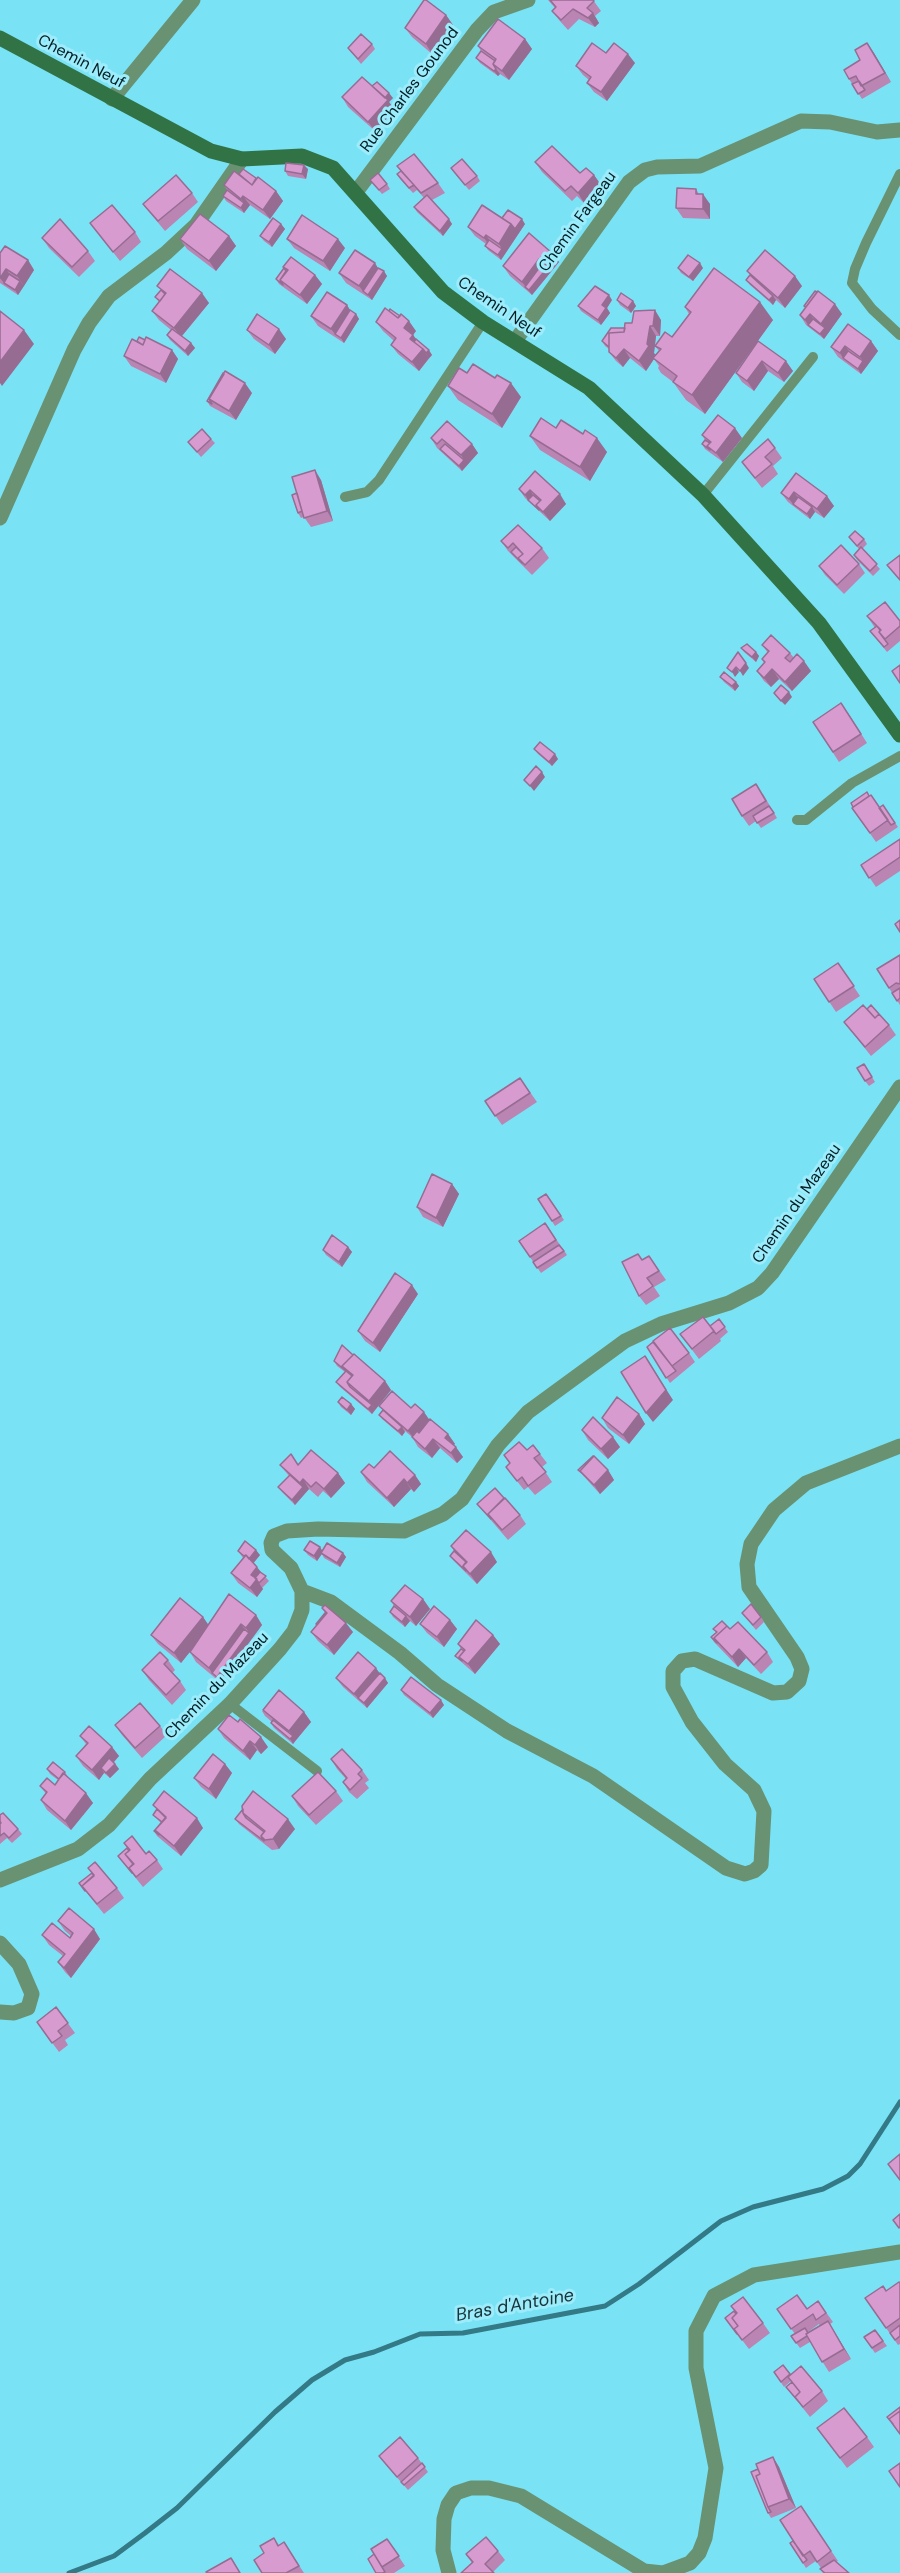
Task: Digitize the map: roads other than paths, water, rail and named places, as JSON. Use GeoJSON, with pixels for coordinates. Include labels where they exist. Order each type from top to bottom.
{"type":"FeatureCollection","features":[{"type":"Feature","properties":{"kind":"main road","name":"Chemin Neuf"},"geometry":{"type":"LineString","coordinates":[[0,38],[211,151],[242,159],[302,156],[319,160],[333,168],[443,292],[483,322],[589,388],[703,495],[819,623],[900,735]]}},
{"type":"Feature","properties":{"kind":"street"},"geometry":{"type":"LineString","coordinates":[[112,99],[194,0]]}},
{"type":"Feature","properties":{"kind":"street","name":"Rue Charles Gounod"},"geometry":{"type":"LineString","coordinates":[[356,192],[477,30],[495,12],[528,0]]}},
{"type":"Feature","properties":{"kind":"street","name":"Chemin Fargeau"},"geometry":{"type":"LineString","coordinates":[[515,341],[629,182],[645,170],[657,166],[700,166],[801,121],[830,122],[877,132],[900,130]]}},
{"type":"Feature","properties":{"kind":"street"},"geometry":{"type":"LineString","coordinates":[[0,518],[74,350],[89,323],[109,296],[166,254],[196,225],[242,159]]}},
{"type":"Feature","properties":{"kind":"street","name":"Chemin du Mazeau"},"geometry":{"type":"LineString","coordinates":[[0,1881],[78,1850],[109,1825],[150,1779],[230,1704],[294,1631],[302,1610],[302,1591],[291,1568],[272,1550],[271,1543],[274,1536],[287,1531],[318,1529],[404,1531],[443,1514],[462,1499],[498,1445],[528,1412],[625,1341],[661,1324],[746,1297],[758,1288],[772,1273],[900,1088]]}},
{"type":"Feature","properties":{"kind":"street"},"geometry":{"type":"LineString","coordinates":[[302,1591],[332,1602],[446,1690],[507,1731],[593,1776],[726,1869],[745,1874],[754,1871],[760,1865],[764,1811],[754,1790],[725,1764],[692,1722],[673,1687],[674,1671],[682,1661],[695,1659],[773,1693],[787,1692],[799,1681],[802,1669],[796,1657],[749,1587],[747,1564],[751,1544],[774,1510],[806,1483],[900,1446]]}},
{"type":"Feature","properties":{"kind":"street"},"geometry":{"type":"LineString","coordinates":[[0,1943],[19,1964],[32,1994],[28,2008],[14,2013],[0,2012]]}},
{"type":"Feature","properties":{"kind":"street"},"geometry":{"type":"LineString","coordinates":[[449,2573],[443,2550],[444,2519],[448,2505],[456,2493],[471,2488],[489,2488],[521,2496],[644,2571],[663,2573],[690,2564],[699,2553],[705,2538],[716,2468],[696,2368],[696,2331],[714,2296],[754,2275],[900,2252]]}},
{"type":"Feature","properties":{"kind":"lane"},"geometry":{"type":"LineString","coordinates":[[900,174],[862,251],[852,283],[872,309],[900,335]]}},
{"type":"Feature","properties":{"kind":"lane"},"geometry":{"type":"LineString","coordinates":[[345,497],[367,492],[379,480],[483,322]]}},
{"type":"Feature","properties":{"kind":"lane"},"geometry":{"type":"LineString","coordinates":[[703,495],[813,357]]}},
{"type":"Feature","properties":{"kind":"lane"},"geometry":{"type":"LineString","coordinates":[[797,820],[806,820],[852,783],[900,756]]}},
{"type":"Feature","properties":{"kind":"lane"},"geometry":{"type":"LineString","coordinates":[[230,1704],[317,1771]]}},
{"type":"Feature","properties":{"kind":"waterway","name":"Bras d'Antoine"},"geometry":{"type":"LineString","coordinates":[[69,2573],[114,2556],[145,2533],[177,2508],[275,2412],[312,2380],[345,2360],[374,2352],[420,2334],[463,2333],[605,2306],[639,2284],[721,2221],[753,2207],[823,2189],[848,2176],[860,2164],[900,2102]]}}]}
